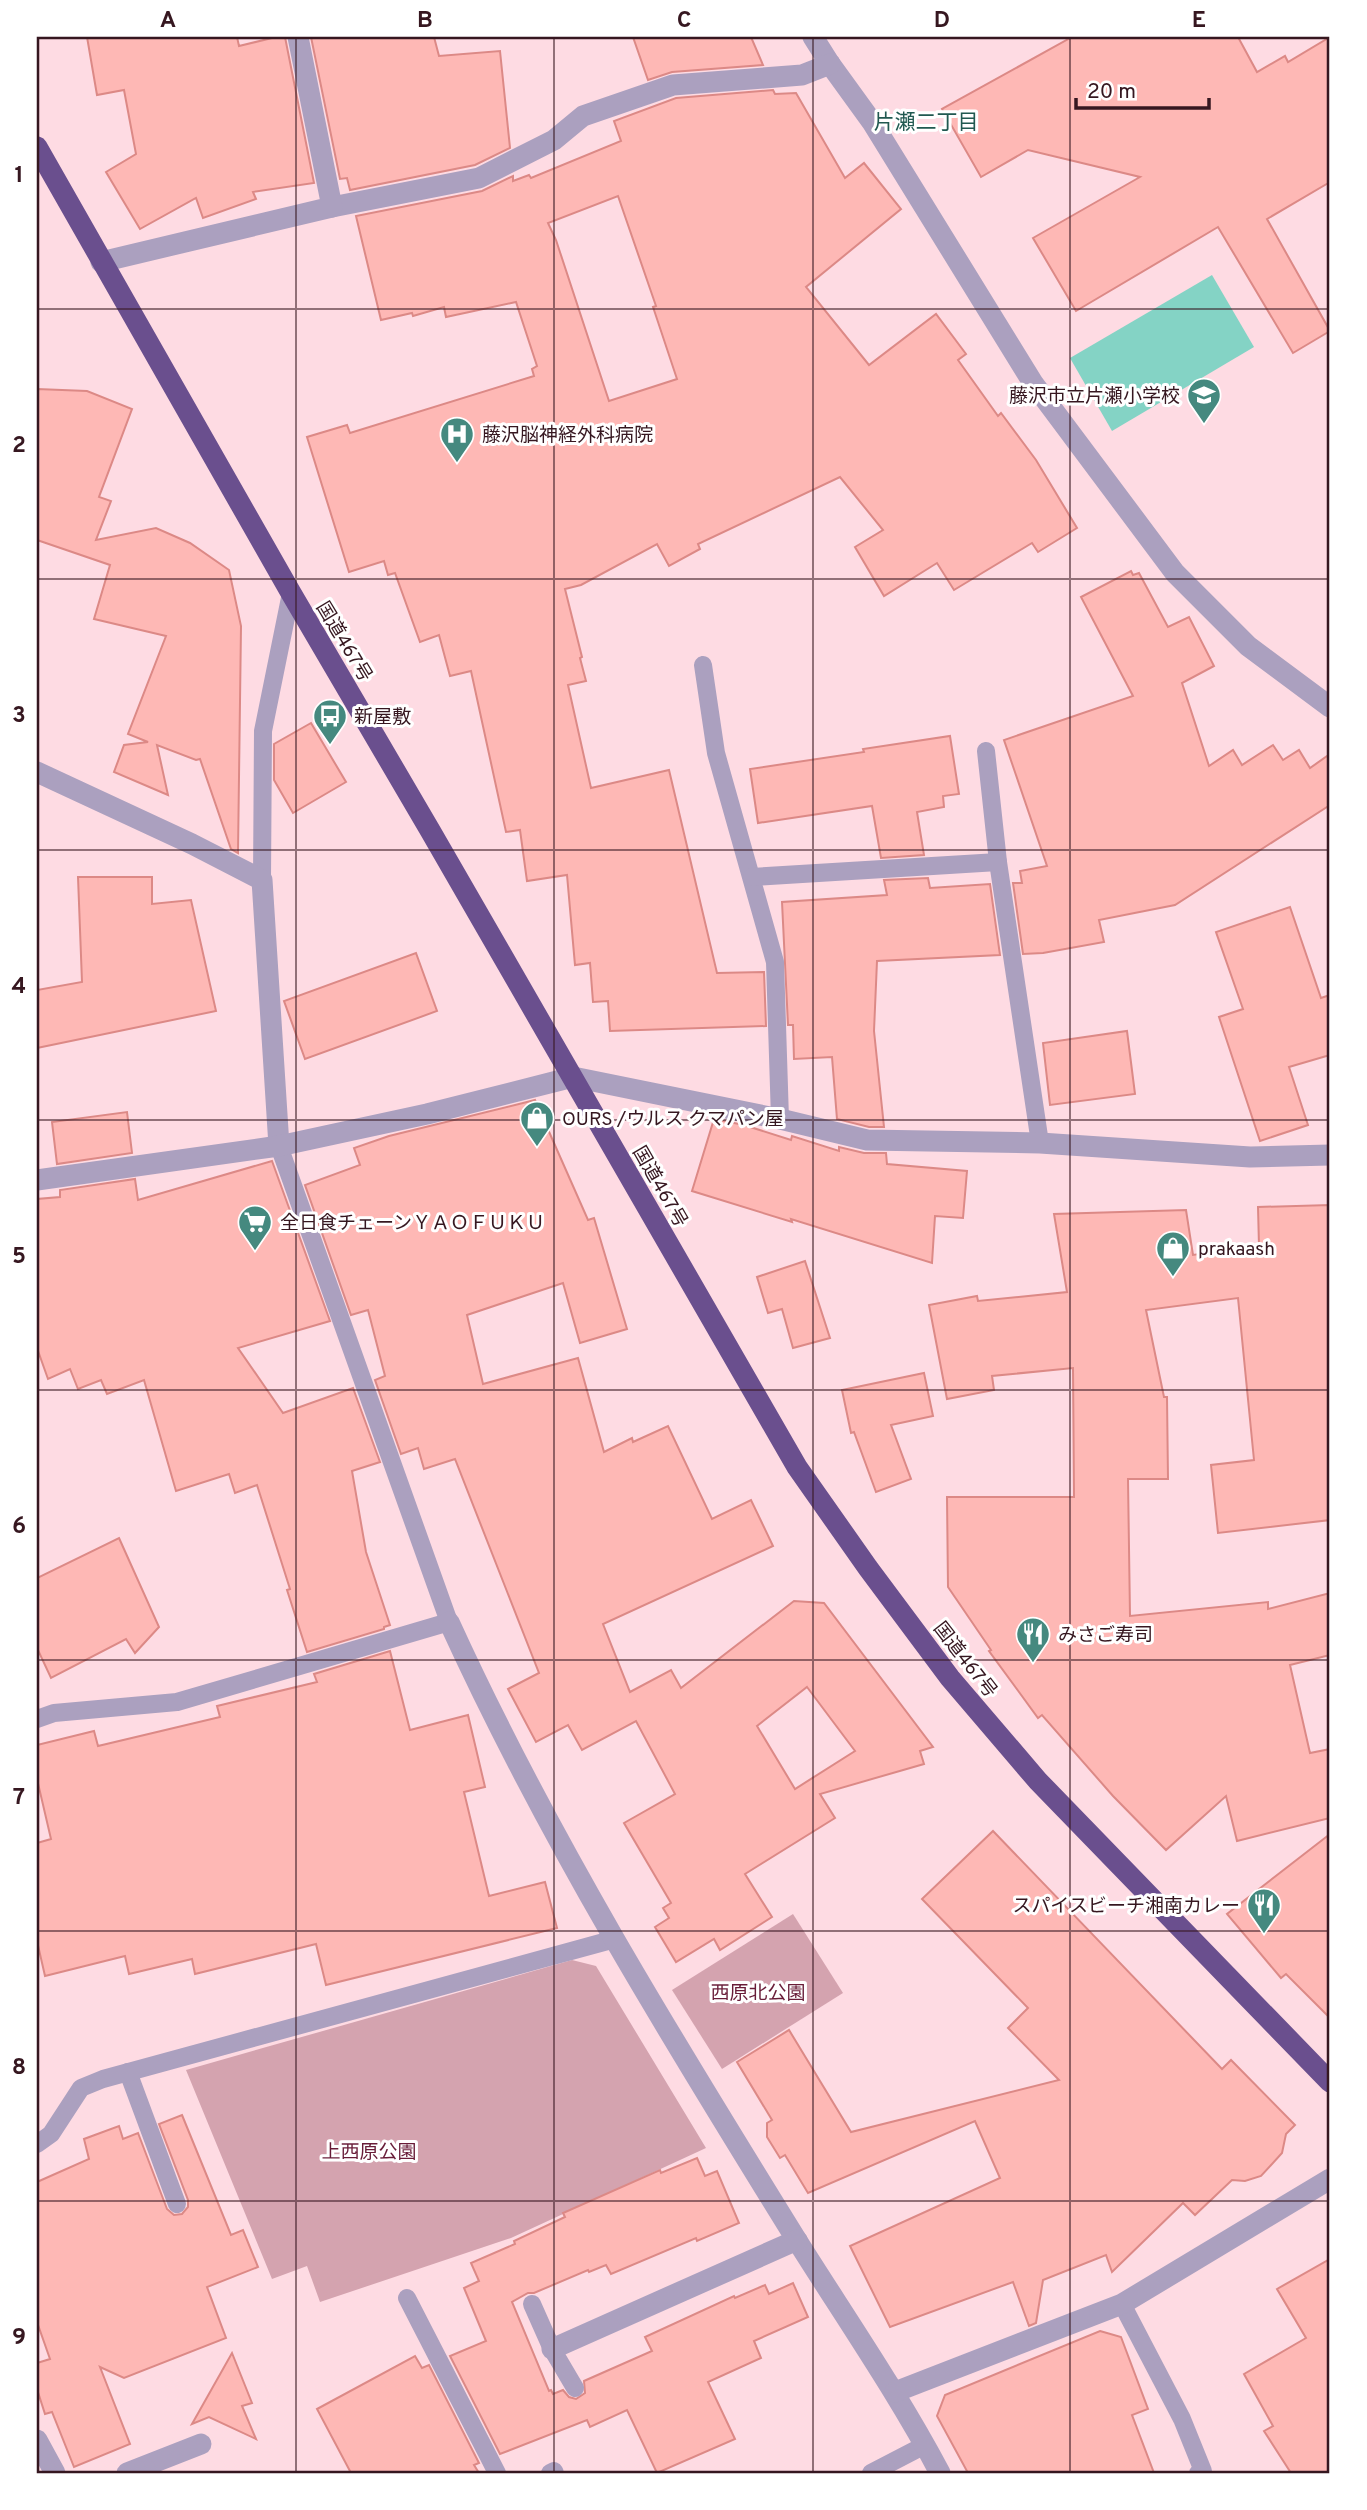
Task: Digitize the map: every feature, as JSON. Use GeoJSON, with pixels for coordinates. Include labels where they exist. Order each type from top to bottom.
{"type":"FeatureCollection","features":[{"type":"Feature","properties":{"kind":"highway","name":"国道467号"},"geometry":{"type":"LineString","coordinates":[[37,147],[290,593],[797,1467],[950,1678],[1038,1781],[1330,2082]]}},
{"type":"Feature","properties":{"kind":"street"},"geometry":{"type":"LineString","coordinates":[[298,37],[332,207]]}},
{"type":"Feature","properties":{"kind":"street"},"geometry":{"type":"LineString","coordinates":[[813,37],[872,122],[1033,383],[1175,573],[1248,646],[1330,707]]}},
{"type":"Feature","properties":{"kind":"street"},"geometry":{"type":"LineString","coordinates":[[101,262],[332,207],[479,178],[554,140],[583,116],[673,85],[802,75],[830,64]]}},
{"type":"Feature","properties":{"kind":"street"},"geometry":{"type":"LineString","coordinates":[[37,772],[192,844],[262,880],[279,1146]]}},
{"type":"Feature","properties":{"kind":"street"},"geometry":{"type":"LineString","coordinates":[[37,1180],[279,1146],[428,1114],[573,1077],[780,1119],[867,1140],[1040,1143],[1250,1157],[1330,1155]]}},
{"type":"Feature","properties":{"kind":"street"},"geometry":{"type":"LineString","coordinates":[[449,1622],[523,1774],[615,1939],[797,2240],[895,2392],[940,2473]]}},
{"type":"Feature","properties":{"kind":"street"},"geometry":{"type":"LineString","coordinates":[[895,2392],[1122,2304],[1330,2179]]}},
{"type":"Feature","properties":{"kind":"street"},"geometry":{"type":"LineString","coordinates":[[552,2348],[797,2240]]}},
{"type":"Feature","properties":{"kind":"street"},"geometry":{"type":"LineString","coordinates":[[37,2440],[55,2473]]}},
{"type":"Feature","properties":{"kind":"street"},"geometry":{"type":"LineString","coordinates":[[127,2473],[201,2444]]}},
{"type":"Feature","properties":{"kind":"lane"},"geometry":{"type":"LineString","coordinates":[[262,880],[263,731],[290,593]]}},
{"type":"Feature","properties":{"kind":"lane"},"geometry":{"type":"LineString","coordinates":[[703,665],[716,753],[775,962],[780,1119]]}},
{"type":"Feature","properties":{"kind":"lane"},"geometry":{"type":"LineString","coordinates":[[986,751],[999,862],[1040,1143]]}},
{"type":"Feature","properties":{"kind":"lane"},"geometry":{"type":"LineString","coordinates":[[752,877],[999,862]]}},
{"type":"Feature","properties":{"kind":"lane"},"geometry":{"type":"LineString","coordinates":[[37,1719],[54,1713],[177,1702],[449,1622],[279,1146]]}},
{"type":"Feature","properties":{"kind":"lane"},"geometry":{"type":"LineString","coordinates":[[37,2144],[51,2134],[81,2088],[128,2072],[615,1939]]}},
{"type":"Feature","properties":{"kind":"lane"},"geometry":{"type":"LineString","coordinates":[[128,2072],[177,2204]]}},
{"type":"Feature","properties":{"kind":"lane"},"geometry":{"type":"LineString","coordinates":[[407,2298],[497,2473]]}},
{"type":"Feature","properties":{"kind":"lane"},"geometry":{"type":"LineString","coordinates":[[531,2304],[575,2388]]}},
{"type":"Feature","properties":{"kind":"lane"},"geometry":{"type":"LineString","coordinates":[[1122,2304],[1182,2419],[1203,2471],[1198,2473]]}},
{"type":"Feature","properties":{"kind":"lane"},"geometry":{"type":"LineString","coordinates":[[871,2473],[925,2445]]}},
{"type":"Feature","properties":{"kind":"green space","name":"西原北公園"},"geometry":{"type":"Polygon","coordinates":[[[793,1914],[843,1993],[722,2069],[672,1990],[793,1914]]]}},
{"type":"Feature","properties":{"kind":"green space","name":"上西原公園"},"geometry":{"type":"Polygon","coordinates":[[[572,1960],[596,1966],[706,2148],[511,2238],[320,2302],[307,2266],[272,2279],[186,2070],[572,1960]]]}},
{"type":"Feature","properties":{"kind":"shaded area"},"geometry":{"type":"Polygon","coordinates":[[[1212,275],[1254,347],[1112,431],[1070,358],[1212,275]]]}},
{"type":"Feature","properties":{"kind":"building"},"geometry":{"type":"Polygon","coordinates":[[[87,37],[237,37],[239,46],[285,37],[314,183],[253,192],[256,199],[203,218],[196,198],[140,229],[106,172],[136,154],[124,90],[97,95],[87,37]]]}},
{"type":"Feature","properties":{"kind":"building"},"geometry":{"type":"Polygon","coordinates":[[[311,37],[434,37],[439,56],[500,51],[510,148],[475,165],[350,190],[347,178],[340,179],[311,37]]]}},
{"type":"Feature","properties":{"kind":"building"},"geometry":{"type":"Polygon","coordinates":[[[633,37],[751,37],[763,65],[672,72],[648,80],[633,37]]]}},
{"type":"Feature","properties":{"kind":"building"},"geometry":{"type":"Polygon","coordinates":[[[1072,37],[1238,37],[1257,72],[1285,56],[1288,62],[1330,37],[1330,182],[1267,219],[1330,331],[1293,353],[1218,227],[1076,311],[1033,238],[1140,177],[1028,150],[981,177],[942,109],[1072,37]]]}},
{"type":"Feature","properties":{"kind":"building"},"geometry":{"type":"Polygon","coordinates":[[[773,90],[775,94],[796,93],[845,178],[864,163],[901,209],[806,287],[869,365],[936,314],[966,354],[958,360],[998,416],[1001,413],[1036,460],[1077,528],[1038,552],[1032,543],[954,590],[937,563],[884,596],[855,547],[883,530],[840,477],[698,544],[700,549],[669,566],[657,544],[581,585],[565,589],[586,681],[568,685],[591,788],[669,770],[717,973],[764,972],[766,1026],[610,1031],[608,1001],[593,1002],[590,963],[575,965],[567,875],[527,881],[520,830],[506,832],[471,671],[450,676],[439,635],[420,642],[395,573],[388,575],[384,561],[349,572],[307,437],[347,425],[350,433],[534,376],[532,369],[537,366],[516,302],[446,317],[444,307],[413,316],[412,313],[381,320],[356,216],[482,191],[513,176],[513,181],[529,175],[531,178],[621,141],[614,121],[676,98],[773,90]],[[618,196],[548,223],[609,401],[677,379],[653,307],[656,306],[618,196]]]}},
{"type":"Feature","properties":{"kind":"building"},"geometry":{"type":"Polygon","coordinates":[[[37,389],[87,391],[132,409],[99,497],[111,501],[96,540],[156,528],[190,543],[229,570],[241,626],[238,853],[231,849],[200,759],[196,760],[157,745],[168,795],[114,772],[124,745],[148,742],[128,734],[166,636],[94,619],[110,565],[37,540],[37,389]]]}},
{"type":"Feature","properties":{"kind":"building"},"geometry":{"type":"Polygon","coordinates":[[[1131,571],[1133,575],[1139,573],[1168,627],[1189,617],[1214,666],[1182,683],[1209,766],[1233,750],[1242,765],[1273,745],[1283,760],[1299,750],[1310,768],[1330,754],[1330,805],[1175,905],[1099,920],[1104,942],[1023,954],[1013,883],[1022,883],[1020,871],[1047,866],[1004,740],[1133,696],[1081,597],[1131,571]]]}},
{"type":"Feature","properties":{"kind":"building"},"geometry":{"type":"Polygon","coordinates":[[[311,723],[346,782],[293,813],[274,780],[274,744],[311,723]]]}},
{"type":"Feature","properties":{"kind":"building"},"geometry":{"type":"Polygon","coordinates":[[[950,736],[959,794],[943,796],[944,807],[917,812],[924,855],[881,858],[872,806],[758,823],[750,769],[950,736]]]}},
{"type":"Feature","properties":{"kind":"building"},"geometry":{"type":"Polygon","coordinates":[[[78,877],[152,877],[152,904],[191,900],[216,1011],[37,1048],[37,990],[82,982],[78,877]]]}},
{"type":"Feature","properties":{"kind":"building"},"geometry":{"type":"Polygon","coordinates":[[[928,878],[930,888],[990,884],[1000,955],[877,961],[874,1031],[884,1127],[869,1127],[837,1119],[832,1057],[794,1059],[793,1025],[788,1025],[782,902],[887,895],[884,880],[928,878]]]}},
{"type":"Feature","properties":{"kind":"building"},"geometry":{"type":"Polygon","coordinates":[[[1290,907],[1321,998],[1330,995],[1330,1055],[1289,1067],[1308,1125],[1260,1141],[1219,1017],[1243,1009],[1216,932],[1290,907]]]}},
{"type":"Feature","properties":{"kind":"building"},"geometry":{"type":"Polygon","coordinates":[[[416,953],[437,1011],[305,1059],[284,1001],[416,953]]]}},
{"type":"Feature","properties":{"kind":"building"},"geometry":{"type":"Polygon","coordinates":[[[1127,1031],[1135,1094],[1050,1105],[1043,1043],[1127,1031]]]}},
{"type":"Feature","properties":{"kind":"building"},"geometry":{"type":"Polygon","coordinates":[[[535,1100],[588,1220],[594,1218],[627,1329],[580,1343],[563,1283],[467,1315],[483,1384],[578,1358],[604,1452],[632,1438],[633,1442],[668,1426],[712,1519],[751,1500],[773,1546],[603,1624],[630,1692],[671,1670],[681,1688],[794,1601],[824,1603],[933,1747],[920,1751],[924,1764],[820,1794],[835,1818],[745,1874],[772,1917],[720,1950],[714,1939],[676,1962],[655,1927],[669,1918],[663,1908],[671,1903],[624,1823],[675,1794],[636,1721],[582,1750],[568,1725],[536,1742],[508,1689],[539,1673],[455,1459],[424,1469],[418,1448],[401,1454],[375,1380],[385,1376],[368,1310],[351,1315],[305,1185],[360,1165],[354,1148],[389,1136],[535,1100]],[[807,1687],[757,1726],[795,1789],[855,1751],[807,1687]]]}},
{"type":"Feature","properties":{"kind":"building"},"geometry":{"type":"Polygon","coordinates":[[[127,1112],[132,1153],[57,1164],[52,1122],[127,1112]]]}},
{"type":"Feature","properties":{"kind":"building"},"geometry":{"type":"Polygon","coordinates":[[[714,1119],[744,1125],[791,1140],[792,1136],[839,1151],[839,1147],[864,1153],[886,1153],[887,1164],[967,1171],[963,1218],[935,1216],[932,1263],[692,1191],[714,1119]]]}},
{"type":"Feature","properties":{"kind":"building"},"geometry":{"type":"Polygon","coordinates":[[[272,1161],[330,1321],[238,1348],[283,1413],[353,1388],[380,1462],[352,1471],[366,1552],[390,1625],[307,1652],[257,1485],[235,1493],[229,1474],[176,1491],[144,1380],[107,1394],[101,1380],[78,1389],[70,1369],[48,1379],[37,1348],[37,1199],[60,1197],[60,1190],[135,1179],[138,1200],[272,1161]]]}},
{"type":"Feature","properties":{"kind":"building"},"geometry":{"type":"Polygon","coordinates":[[[1330,1205],[1330,1520],[1218,1533],[1211,1465],[1254,1460],[1238,1298],[1146,1310],[1164,1397],[1167,1397],[1168,1479],[1128,1479],[1130,1616],[1268,1602],[1268,1609],[1330,1593],[1330,1655],[1290,1665],[1310,1753],[1330,1749],[1330,1818],[1237,1841],[1226,1796],[1166,1850],[1113,1796],[1042,1715],[1038,1718],[989,1651],[991,1650],[948,1587],[947,1497],[1074,1497],[1073,1368],[992,1376],[994,1390],[947,1399],[929,1305],[977,1296],[978,1301],[1067,1292],[1054,1214],[1186,1210],[1193,1255],[1259,1246],[1258,1207],[1330,1205]]]}},
{"type":"Feature","properties":{"kind":"building"},"geometry":{"type":"Polygon","coordinates":[[[805,1261],[830,1338],[793,1348],[782,1309],[768,1313],[757,1277],[805,1261]]]}},
{"type":"Feature","properties":{"kind":"building"},"geometry":{"type":"Polygon","coordinates":[[[924,1373],[933,1416],[891,1425],[911,1479],[876,1492],[854,1432],[851,1433],[842,1390],[924,1373]]]}},
{"type":"Feature","properties":{"kind":"building"},"geometry":{"type":"Polygon","coordinates":[[[119,1538],[159,1627],[135,1653],[126,1639],[51,1678],[37,1648],[37,1578],[119,1538]]]}},
{"type":"Feature","properties":{"kind":"building"},"geometry":{"type":"Polygon","coordinates":[[[390,1651],[410,1730],[468,1715],[485,1787],[464,1792],[489,1896],[545,1882],[557,1928],[326,1985],[316,1944],[195,1974],[192,1959],[129,1974],[125,1956],[45,1976],[37,1941],[37,1843],[51,1839],[37,1779],[37,1745],[94,1731],[98,1746],[220,1717],[217,1706],[317,1682],[314,1674],[390,1651]]]}},
{"type":"Feature","properties":{"kind":"building"},"geometry":{"type":"Polygon","coordinates":[[[993,1831],[1222,2069],[1231,2060],[1295,2125],[1286,2134],[1282,2153],[1261,2176],[1245,2181],[1232,2180],[1195,2215],[1183,2203],[1112,2272],[1106,2255],[1043,2280],[1036,2323],[1029,2326],[1013,2282],[890,2327],[850,2246],[1000,2178],[975,2121],[808,2193],[785,2155],[780,2158],[767,2137],[767,2123],[772,2120],[737,2062],[789,2030],[851,2132],[1059,2080],[1008,2028],[1028,2008],[922,1899],[993,1831]]]}},
{"type":"Feature","properties":{"kind":"building"},"geometry":{"type":"Polygon","coordinates":[[[1330,1834],[1330,2018],[1286,1974],[1281,1978],[1227,1914],[1330,1834]]]}},
{"type":"Feature","properties":{"kind":"building"},"geometry":{"type":"Polygon","coordinates":[[[182,2115],[231,2235],[243,2230],[258,2267],[207,2287],[226,2338],[124,2378],[100,2367],[130,2444],[74,2467],[52,2412],[45,2414],[37,2389],[37,2363],[50,2359],[37,2322],[37,2182],[89,2159],[84,2139],[119,2126],[123,2139],[138,2133],[167,2209],[174,2215],[182,2214],[188,2207],[188,2200],[159,2124],[182,2115]]]}},
{"type":"Feature","properties":{"kind":"building"},"geometry":{"type":"Polygon","coordinates":[[[697,2158],[705,2176],[717,2171],[739,2223],[611,2274],[606,2265],[589,2272],[588,2270],[512,2302],[549,2391],[553,2394],[563,2390],[569,2397],[576,2399],[585,2393],[584,2381],[652,2351],[645,2337],[734,2296],[735,2298],[765,2285],[769,2294],[793,2283],[808,2317],[754,2341],[761,2358],[708,2382],[735,2439],[657,2473],[627,2410],[590,2427],[587,2420],[500,2454],[450,2356],[486,2341],[464,2288],[479,2281],[471,2263],[515,2244],[514,2241],[565,2217],[563,2213],[660,2170],[661,2173],[697,2158]]]}},
{"type":"Feature","properties":{"kind":"building"},"geometry":{"type":"Polygon","coordinates":[[[1330,2259],[1330,2473],[1291,2473],[1264,2431],[1273,2426],[1244,2374],[1306,2338],[1277,2289],[1330,2259]]]}},
{"type":"Feature","properties":{"kind":"building"},"geometry":{"type":"Polygon","coordinates":[[[1100,2331],[1121,2337],[1148,2409],[1132,2415],[1154,2473],[968,2473],[937,2416],[945,2395],[1100,2331]]]}},
{"type":"Feature","properties":{"kind":"building"},"geometry":{"type":"Polygon","coordinates":[[[232,2353],[252,2403],[242,2406],[256,2439],[209,2417],[192,2424],[232,2353]]]}},
{"type":"Feature","properties":{"kind":"building"},"geometry":{"type":"Polygon","coordinates":[[[415,2356],[422,2368],[429,2365],[479,2463],[474,2465],[479,2473],[351,2473],[317,2409],[415,2356]]]}},
{"type":"Feature","properties":{"kind":"place","name":"藤沢市立片瀬小学校"},"geometry":{"type":"Point","coordinates":[1204,425]}},
{"type":"Feature","properties":{"kind":"place","name":"藤沢脳神経外科病院"},"geometry":{"type":"Point","coordinates":[457,464]}},
{"type":"Feature","properties":{"kind":"place","name":"新屋敷"},"geometry":{"type":"Point","coordinates":[330,746]}},
{"type":"Feature","properties":{"kind":"place","name":"OURS /ウルス クマパン屋"},"geometry":{"type":"Point","coordinates":[537,1148]}},
{"type":"Feature","properties":{"kind":"place","name":"全日食チェーンＹＡＯＦＵＫＵ"},"geometry":{"type":"Point","coordinates":[255,1252]}},
{"type":"Feature","properties":{"kind":"place","name":"prakaash"},"geometry":{"type":"Point","coordinates":[1173,1278]}},
{"type":"Feature","properties":{"kind":"place","name":"みさご寿司"},"geometry":{"type":"Point","coordinates":[1033,1664]}},
{"type":"Feature","properties":{"kind":"place","name":"スパイスビーチ湘南カレー"},"geometry":{"type":"Point","coordinates":[1264,1935]}},
{"type":"Feature","properties":{"kind":"district","name":"片瀬二丁目"},"geometry":{"type":"Point","coordinates":[926,122]}}]}
